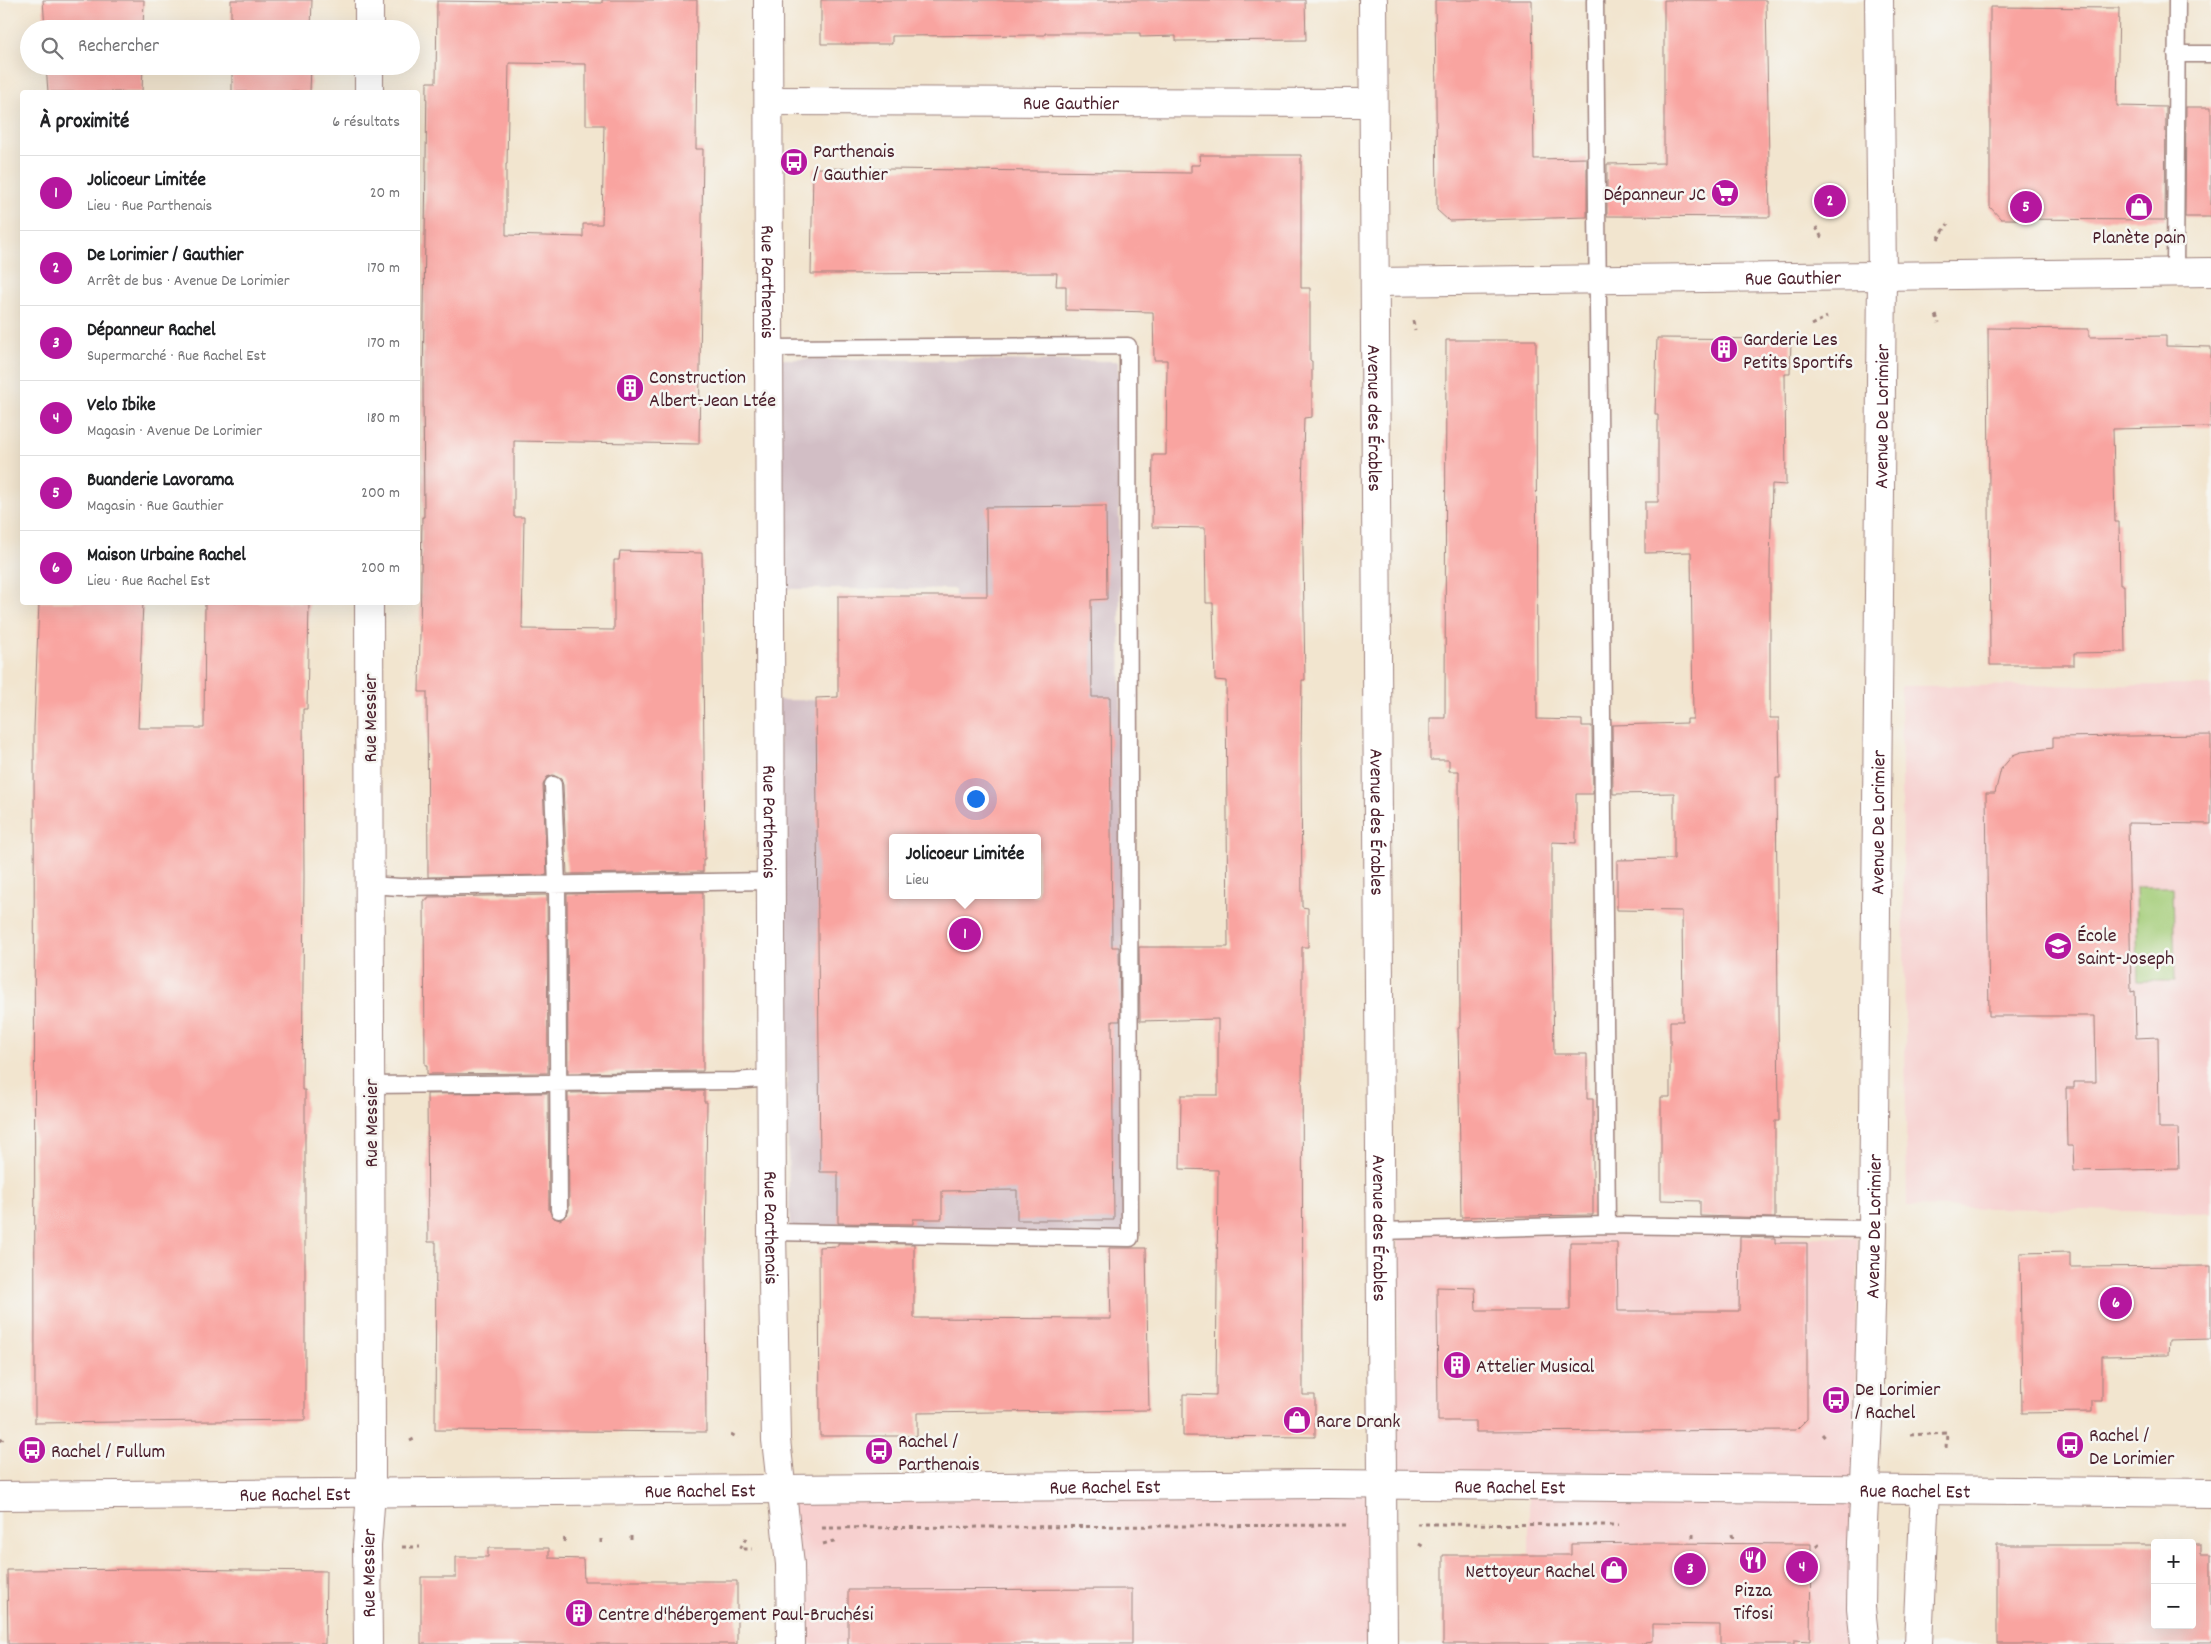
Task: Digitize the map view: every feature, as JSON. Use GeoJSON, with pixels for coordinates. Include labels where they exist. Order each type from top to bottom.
{"type":"FeatureCollection","features":[{"type":"Feature","properties":{"kind":"street"},"geometry":{"type":"LineString","coordinates":[[369,0],[369,20]]}},
{"type":"Feature","properties":{"kind":"street","name":"Rue Parthenais"},"geometry":{"type":"LineString","coordinates":[[768,0],[772,1232],[776,1440],[790,1564],[790,1644]]}},
{"type":"Feature","properties":{"kind":"street","name":"Avenue des Érables"},"geometry":{"type":"LineString","coordinates":[[1373,0],[1383,1644]]}},
{"type":"Feature","properties":{"kind":"street","name":"Avenue De Lorimier"},"geometry":{"type":"LineString","coordinates":[[1865,1644],[1862,1608],[1873,1229],[1882,277],[1879,0]]}},
{"type":"Feature","properties":{"kind":"street"},"geometry":{"type":"LineString","coordinates":[[369,75],[369,90]]}},
{"type":"Feature","properties":{"kind":"street","name":"Rue Gauthier"},"geometry":{"type":"LineString","coordinates":[[769,101],[1373,103]]}},
{"type":"Feature","properties":{"kind":"street","name":"Rue Gauthier"},"geometry":{"type":"LineString","coordinates":[[1375,282],[2211,272]]}},
{"type":"Feature","properties":{"kind":"street","name":"Rue Messier"},"geometry":{"type":"LineString","coordinates":[[368,1644],[367,1546],[371,1493],[370,605]]}},
{"type":"Feature","properties":{"kind":"street","name":"Rue Rachel Est"},"geometry":{"type":"LineString","coordinates":[[0,1496],[1325,1484],[1519,1484],[2211,1493]]}},
{"type":"Feature","properties":{"kind":"street"},"geometry":{"type":"LineString","coordinates":[[1918,1644],[1925,1490]]}},
{"type":"Feature","properties":{"kind":"lane"},"geometry":{"type":"LineString","coordinates":[[1595,0],[1606,1225]]}},
{"type":"Feature","properties":{"kind":"lane"},"geometry":{"type":"LineString","coordinates":[[2175,272],[2177,0]]}},
{"type":"Feature","properties":{"kind":"lane"},"geometry":{"type":"LineString","coordinates":[[2176,54],[2211,54]]}},
{"type":"Feature","properties":{"kind":"lane"},"geometry":{"type":"LineString","coordinates":[[770,348],[1128,346],[1130,1238],[772,1232]]}},
{"type":"Feature","properties":{"kind":"lane"},"geometry":{"type":"LineString","coordinates":[[554,784],[559,1210]]}},
{"type":"Feature","properties":{"kind":"lane"},"geometry":{"type":"LineString","coordinates":[[370,885],[556,885],[771,881]]}},
{"type":"Feature","properties":{"kind":"lane"},"geometry":{"type":"LineString","coordinates":[[370,1085],[736,1081],[771,1078]]}},
{"type":"Feature","properties":{"kind":"lane"},"geometry":{"type":"LineString","coordinates":[[1380,1231],[1606,1225],[1873,1229]]}},
{"type":"Feature","properties":{"kind":"path"},"geometry":{"type":"LineString","coordinates":[[1938,238],[1948,224]]}},
{"type":"Feature","properties":{"kind":"path"},"geometry":{"type":"LineString","coordinates":[[1816,227],[1823,240]]}},
{"type":"Feature","properties":{"kind":"path"},"geometry":{"type":"LineString","coordinates":[[1936,315],[1939,323]]}},
{"type":"Feature","properties":{"kind":"path"},"geometry":{"type":"LineString","coordinates":[[1811,325],[1827,317]]}},
{"type":"Feature","properties":{"kind":"path"},"geometry":{"type":"LineString","coordinates":[[1910,1435],[1947,1433],[1946,1448]]}},
{"type":"Feature","properties":{"kind":"path"},"geometry":{"type":"LineString","coordinates":[[731,1434],[738,1438]]}},
{"type":"Feature","properties":{"kind":"path"},"geometry":{"type":"LineString","coordinates":[[1822,1434],[1827,1440]]}},
{"type":"Feature","properties":{"kind":"path"},"geometry":{"type":"LineString","coordinates":[[0,1441],[4,1438]]}},
{"type":"Feature","properties":{"kind":"path"},"geometry":{"type":"LineString","coordinates":[[410,1441],[414,1438]]}},
{"type":"Feature","properties":{"kind":"path","name":"Rue Rachel Est"},"geometry":{"type":"LineString","coordinates":[[787,1528],[1383,1525],[1624,1526]]}},
{"type":"Feature","properties":{"kind":"path"},"geometry":{"type":"LineString","coordinates":[[1693,1534],[1694,1540]]}},
{"type":"Feature","properties":{"kind":"path"},"geometry":{"type":"LineString","coordinates":[[1732,1534],[1733,1539]]}},
{"type":"Feature","properties":{"kind":"path"},"geometry":{"type":"LineString","coordinates":[[564,1542],[565,1536]]}},
{"type":"Feature","properties":{"kind":"path"},"geometry":{"type":"LineString","coordinates":[[631,1536],[631,1542]]}},
{"type":"Feature","properties":{"kind":"path"},"geometry":{"type":"LineString","coordinates":[[600,1543],[601,1537]]}},
{"type":"Feature","properties":{"kind":"path"},"geometry":{"type":"LineString","coordinates":[[1816,1547],[1822,1543]]}},
{"type":"Feature","properties":{"kind":"path"},"geometry":{"type":"LineString","coordinates":[[399,1547],[420,1547]]}},
{"type":"Feature","properties":{"kind":"shaded area"},"geometry":{"type":"Polygon","coordinates":[[[777,359],[1118,361],[1125,1234],[790,1238],[778,700],[955,701],[955,589],[781,589],[777,359]]]}},
{"type":"Feature","properties":{"kind":"shaded area","name":"École Saint-Joseph"},"geometry":{"type":"Polygon","coordinates":[[[2211,685],[2211,1213],[1907,1206],[1901,686],[2211,685]]]}},
{"type":"Feature","properties":{"kind":"shaded area"},"geometry":{"type":"Polygon","coordinates":[[[1398,1231],[1858,1238],[1851,1644],[1794,1640],[1674,1644],[1529,1644],[1529,1484],[1397,1478],[1398,1231]]]}},
{"type":"Feature","properties":{"kind":"shaded area"},"geometry":{"type":"Polygon","coordinates":[[[1382,1485],[1383,1644],[790,1644],[783,1490],[1382,1485]]]}},
{"type":"Feature","properties":{"kind":"green space"},"geometry":{"type":"Polygon","coordinates":[[[2136,887],[2173,887],[2175,981],[2138,981],[2136,887]]]}},
{"type":"Feature","properties":{"kind":"building"},"geometry":{"type":"Polygon","coordinates":[[[43,0],[144,0],[143,20],[44,20],[43,0]]]}},
{"type":"Feature","properties":{"kind":"building"},"geometry":{"type":"Polygon","coordinates":[[[231,0],[312,0],[311,20],[231,20],[231,0]]]}},
{"type":"Feature","properties":{"kind":"building"},"geometry":{"type":"Polygon","coordinates":[[[602,0],[697,0],[696,149],[703,149],[699,444],[514,441],[514,517],[524,517],[522,629],[614,630],[614,560],[619,560],[620,551],[702,553],[705,859],[703,859],[703,872],[567,874],[563,785],[561,779],[553,775],[547,777],[543,785],[547,875],[428,877],[427,692],[419,692],[422,517],[424,517],[423,387],[427,82],[436,82],[437,1],[602,3],[602,0]],[[509,63],[506,235],[583,237],[583,224],[602,224],[604,125],[586,125],[586,64],[509,63]]]}},
{"type":"Feature","properties":{"kind":"building"},"geometry":{"type":"Polygon","coordinates":[[[821,0],[1305,0],[1306,40],[1176,41],[1176,36],[1140,37],[1140,33],[1045,33],[1045,35],[892,36],[892,44],[821,44],[821,0]]]}},
{"type":"Feature","properties":{"kind":"building"},"geometry":{"type":"Polygon","coordinates":[[[1435,0],[1532,0],[1534,159],[1587,158],[1587,217],[1449,221],[1437,210],[1435,0]]]}},
{"type":"Feature","properties":{"kind":"building"},"geometry":{"type":"Polygon","coordinates":[[[1664,0],[1766,0],[1770,217],[1607,216],[1607,164],[1664,163],[1664,0]]]}},
{"type":"Feature","properties":{"kind":"building"},"geometry":{"type":"Polygon","coordinates":[[[1990,7],[2119,8],[2117,106],[2166,107],[2165,220],[2001,219],[1990,207],[1990,7]]]}},
{"type":"Feature","properties":{"kind":"building"},"geometry":{"type":"Polygon","coordinates":[[[47,75],[143,75],[142,90],[48,90],[47,75]]]}},
{"type":"Feature","properties":{"kind":"building"},"geometry":{"type":"Polygon","coordinates":[[[232,75],[311,75],[310,90],[232,90],[232,75]]]}},
{"type":"Feature","properties":{"kind":"building"},"geometry":{"type":"Polygon","coordinates":[[[2186,107],[2211,107],[2211,217],[2185,217],[2186,107]]]}},
{"type":"Feature","properties":{"kind":"building"},"geometry":{"type":"Polygon","coordinates":[[[1199,155],[1301,155],[1301,288],[1310,288],[1310,361],[1312,361],[1312,417],[1304,418],[1302,491],[1305,680],[1302,680],[1301,753],[1302,907],[1308,908],[1308,947],[1302,947],[1303,1395],[1315,1395],[1315,1437],[1183,1436],[1183,1394],[1216,1395],[1218,1170],[1180,1169],[1181,1095],[1218,1095],[1218,1019],[1140,1021],[1139,947],[1228,947],[1226,681],[1215,680],[1213,603],[1206,603],[1205,528],[1152,527],[1153,455],[1166,455],[1167,360],[1154,360],[1153,312],[1066,310],[1066,286],[1056,286],[1057,273],[811,274],[813,168],[1191,173],[1191,165],[1200,165],[1199,155]]]}},
{"type":"Feature","properties":{"kind":"building"},"geometry":{"type":"Polygon","coordinates":[[[1988,328],[2089,329],[2089,337],[2166,336],[2166,346],[2211,347],[2211,427],[2113,429],[2115,522],[2119,522],[2120,585],[2124,585],[2125,652],[2074,653],[2074,665],[1990,665],[1988,328]]]}},
{"type":"Feature","properties":{"kind":"building"},"geometry":{"type":"Polygon","coordinates":[[[1657,338],[1791,339],[1790,374],[1785,374],[1786,485],[1772,484],[1770,565],[1770,718],[1779,718],[1780,778],[1776,778],[1779,1121],[1775,1121],[1775,1218],[1700,1216],[1700,1201],[1661,1200],[1661,1097],[1670,1097],[1670,1021],[1683,1021],[1682,911],[1617,910],[1617,860],[1674,859],[1674,793],[1613,794],[1612,725],[1687,723],[1687,719],[1693,719],[1691,552],[1645,553],[1645,502],[1658,502],[1658,414],[1655,414],[1657,338]]]}},
{"type":"Feature","properties":{"kind":"building"},"geometry":{"type":"Polygon","coordinates":[[[1446,340],[1536,340],[1537,719],[1582,720],[1582,726],[1592,726],[1593,794],[1576,794],[1576,843],[1552,842],[1552,934],[1554,1054],[1587,1054],[1587,1099],[1593,1099],[1593,1215],[1461,1217],[1458,1027],[1460,1027],[1459,771],[1449,771],[1449,760],[1430,760],[1430,718],[1445,718],[1446,340]]]}},
{"type":"Feature","properties":{"kind":"building"},"geometry":{"type":"Polygon","coordinates":[[[1106,506],[1107,599],[1091,600],[1092,697],[1110,697],[1112,947],[1119,947],[1120,1021],[1112,1021],[1114,1220],[1017,1220],[1017,1190],[942,1191],[942,1219],[913,1219],[913,1224],[838,1223],[838,1172],[820,1172],[816,698],[838,697],[838,596],[987,596],[986,507],[1106,506]]]}},
{"type":"Feature","properties":{"kind":"building"},"geometry":{"type":"Polygon","coordinates":[[[39,605],[143,605],[138,728],[204,728],[205,605],[309,605],[307,709],[303,709],[302,1090],[305,1090],[305,1420],[35,1423],[34,728],[39,605]]]}},
{"type":"Feature","properties":{"kind":"building"},"geometry":{"type":"Polygon","coordinates":[[[2211,735],[2211,824],[2128,823],[2131,992],[2135,991],[2136,1038],[2158,1037],[2159,1128],[2178,1128],[2179,1169],[2074,1171],[2073,1146],[2067,1146],[2066,1088],[2074,1088],[2074,1082],[2096,1082],[2095,1016],[1989,1016],[1986,793],[1995,793],[2001,769],[2013,755],[2021,752],[2053,748],[2053,737],[2211,735]]]}},
{"type":"Feature","properties":{"kind":"building"},"geometry":{"type":"Polygon","coordinates":[[[703,892],[703,1071],[568,1073],[567,894],[703,892]]]}},
{"type":"Feature","properties":{"kind":"building"},"geometry":{"type":"Polygon","coordinates":[[[547,895],[548,1073],[427,1074],[427,1065],[425,1065],[424,900],[428,900],[428,897],[547,895]]]}},
{"type":"Feature","properties":{"kind":"building"},"geometry":{"type":"Polygon","coordinates":[[[704,1091],[704,1102],[707,1102],[705,1253],[706,1432],[435,1430],[436,1242],[428,1242],[427,1094],[548,1093],[549,1210],[554,1218],[560,1220],[567,1215],[569,1210],[568,1093],[704,1091]]]}},
{"type":"Feature","properties":{"kind":"building"},"geometry":{"type":"Polygon","coordinates":[[[1740,1237],[1775,1238],[1775,1243],[1807,1243],[1807,1419],[1796,1430],[1476,1432],[1476,1421],[1438,1421],[1437,1287],[1475,1288],[1476,1310],[1570,1310],[1570,1242],[1617,1242],[1618,1311],[1739,1311],[1740,1237]]]}},
{"type":"Feature","properties":{"kind":"building"},"geometry":{"type":"Polygon","coordinates":[[[838,1243],[914,1244],[914,1318],[1111,1319],[1109,1248],[1146,1248],[1149,1410],[917,1413],[917,1436],[820,1436],[819,1247],[838,1246],[838,1243]]]}},
{"type":"Feature","properties":{"kind":"building"},"geometry":{"type":"Polygon","coordinates":[[[2070,1252],[2070,1267],[2211,1266],[2211,1339],[2169,1340],[2168,1355],[2102,1356],[2102,1401],[2092,1401],[2092,1412],[2022,1413],[2020,1253],[2070,1252]]]}},
{"type":"Feature","properties":{"kind":"building"},"geometry":{"type":"Polygon","coordinates":[[[1571,1544],[1811,1544],[1810,1641],[1794,1640],[1794,1644],[1720,1644],[1720,1625],[1652,1624],[1652,1641],[1645,1642],[1645,1644],[1443,1644],[1443,1555],[1571,1555],[1571,1544]]]}},
{"type":"Feature","properties":{"kind":"building"},"geometry":{"type":"Polygon","coordinates":[[[1997,1545],[2151,1545],[2151,1629],[2196,1629],[2196,1545],[2201,1545],[2201,1554],[2211,1554],[2211,1644],[1997,1644],[1997,1545]]]}},
{"type":"Feature","properties":{"kind":"building","name":"Centre d'hébergement Paul-Bruchési"},"geometry":{"type":"Polygon","coordinates":[[[488,1548],[549,1548],[549,1558],[583,1559],[584,1581],[737,1581],[737,1644],[421,1644],[421,1577],[456,1577],[456,1557],[488,1557],[488,1548]]]}},
{"type":"Feature","properties":{"kind":"building"},"geometry":{"type":"Polygon","coordinates":[[[7,1570],[326,1571],[325,1644],[8,1644],[7,1570]]]}},
{"type":"Feature","properties":{"kind":"building"},"geometry":{"type":"Polygon","coordinates":[[[1132,1589],[1132,1644],[848,1644],[848,1590],[1132,1589]]]}},
{"type":"Feature","properties":{"kind":"place","name":"Parthenais / Gauthier"},"geometry":{"type":"Point","coordinates":[794,162]}},
{"type":"Feature","properties":{"kind":"place","name":"Dépanneur JC"},"geometry":{"type":"Point","coordinates":[1725,193]}},
{"type":"Feature","properties":{"kind":"place","name":"De Lorimier / Gauthier"},"geometry":{"type":"Point","coordinates":[1830,201]}},
{"type":"Feature","properties":{"kind":"place","name":"Buanderie Lavorama"},"geometry":{"type":"Point","coordinates":[2026,207]}},
{"type":"Feature","properties":{"kind":"place","name":"Planète pain"},"geometry":{"type":"Point","coordinates":[2139,207]}},
{"type":"Feature","properties":{"kind":"place","name":"Garderie Les Petits Sportifs"},"geometry":{"type":"Point","coordinates":[1724,349]}},
{"type":"Feature","properties":{"kind":"place","name":"Construction Albert-Jean Ltée"},"geometry":{"type":"Point","coordinates":[630,388]}},
{"type":"Feature","properties":{"kind":"place","name":"Jolicoeur Limitée"},"geometry":{"type":"Point","coordinates":[965,934]}},
{"type":"Feature","properties":{"kind":"place","name":"École Saint-Joseph"},"geometry":{"type":"Point","coordinates":[2058,946]}},
{"type":"Feature","properties":{"kind":"place","name":"Maison Urbaine Rachel"},"geometry":{"type":"Point","coordinates":[2116,1303]}},
{"type":"Feature","properties":{"kind":"place","name":"Attelier Musical"},"geometry":{"type":"Point","coordinates":[1457,1365]}},
{"type":"Feature","properties":{"kind":"place","name":"De Lorimier / Rachel"},"geometry":{"type":"Point","coordinates":[1836,1400]}},
{"type":"Feature","properties":{"kind":"place","name":"Rare Drank"},"geometry":{"type":"Point","coordinates":[1297,1420]}},
{"type":"Feature","properties":{"kind":"place","name":"Rachel / De Lorimier"},"geometry":{"type":"Point","coordinates":[2070,1445]}},
{"type":"Feature","properties":{"kind":"place","name":"Rachel / Fullum"},"geometry":{"type":"Point","coordinates":[32,1450]}},
{"type":"Feature","properties":{"kind":"place","name":"Rachel / Parthenais"},"geometry":{"type":"Point","coordinates":[879,1451]}},
{"type":"Feature","properties":{"kind":"place","name":"Pizza Tifosi"},"geometry":{"type":"Point","coordinates":[1753,1560]}},
{"type":"Feature","properties":{"kind":"place","name":"Velo Ibike"},"geometry":{"type":"Point","coordinates":[1802,1567]}},
{"type":"Feature","properties":{"kind":"place","name":"Dépanneur Rachel"},"geometry":{"type":"Point","coordinates":[1690,1569]}},
{"type":"Feature","properties":{"kind":"place","name":"Nettoyeur Rachel"},"geometry":{"type":"Point","coordinates":[1614,1570]}},
{"type":"Feature","properties":{"kind":"place","name":"Centre d'hébergement Paul-Bruchési"},"geometry":{"type":"Point","coordinates":[579,1613]}}]}
